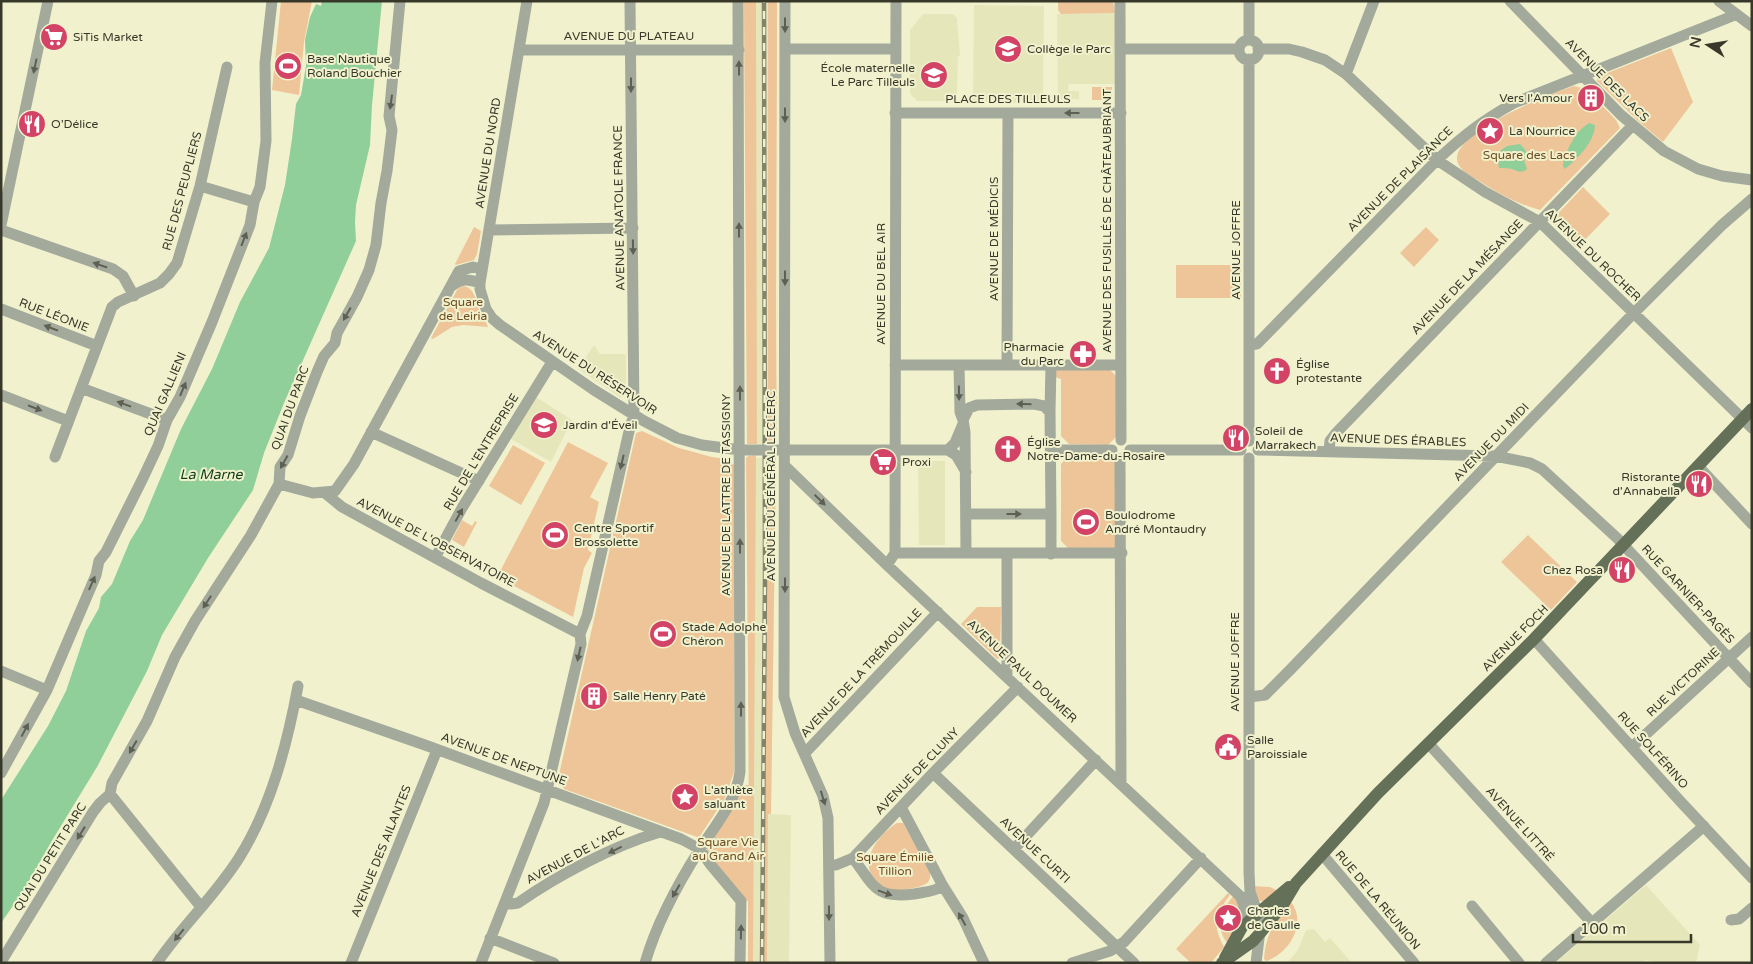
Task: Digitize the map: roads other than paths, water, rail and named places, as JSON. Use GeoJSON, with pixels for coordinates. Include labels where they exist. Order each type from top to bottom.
{"type":"FeatureCollection","features":[{"type":"Feature","properties":{"kind":"main road","name":"AVENUE FOCH"},"geometry":{"type":"LineString","coordinates":[[1222,963],[1239,931],[1257,913],[1296,883],[1378,793],[1534,639],[1698,466],[1749,419]]}},
{"type":"Feature","properties":{"kind":"main road","name":"AVENUE FOCH"},"geometry":{"type":"LineString","coordinates":[[1222,963],[1261,932],[1284,903],[1296,883]]}},
{"type":"Feature","properties":{"kind":"street"},"geometry":{"type":"LineString","coordinates":[[1,225],[4,195],[48,1]]}},
{"type":"Feature","properties":{"kind":"street","name":"QUAI GALLIENI"},"geometry":{"type":"LineString","coordinates":[[3,766],[47,690],[96,575],[99,561],[106,552],[143,478],[158,446],[167,420],[180,397],[250,225],[254,202],[260,187],[266,141],[265,63],[272,1]]}},
{"type":"Feature","properties":{"kind":"street","name":"QUAI DU PARC"},"geometry":{"type":"LineString","coordinates":[[110,794],[112,783],[148,721],[175,657],[195,621],[251,536],[278,484],[280,467],[288,455],[300,416],[317,372],[324,356],[335,343],[337,333],[357,297],[369,270],[376,245],[392,130],[389,116],[400,1]]}},
{"type":"Feature","properties":{"kind":"street","name":"AVENUE DU NORD"},"geometry":{"type":"LineString","coordinates":[[482,269],[527,1]]}},
{"type":"Feature","properties":{"kind":"street","name":"AVENUE ANATOLE FRANCE"},"geometry":{"type":"LineString","coordinates":[[480,963],[505,903],[547,790],[581,644],[580,634],[587,616],[634,415],[630,1]]}},
{"type":"Feature","properties":{"kind":"street","name":"AVENUE DE LATTRE DE TASSIGNY"},"geometry":{"type":"LineString","coordinates":[[645,963],[666,908],[732,798],[738,785],[740,772],[738,1]]}},
{"type":"Feature","properties":{"kind":"street","name":"AVENUE DU GÉNÉRAL LECLERC"},"geometry":{"type":"LineString","coordinates":[[785,1],[784,696],[794,733],[823,796],[828,818],[830,963]]}},
{"type":"Feature","properties":{"kind":"street","name":"AVENUE DU BEL AIR"},"geometry":{"type":"LineString","coordinates":[[895,553],[896,1]]}},
{"type":"Feature","properties":{"kind":"street","name":"AVENUE DES FUSILLÉS DE CHÂTEAUBRIANT"},"geometry":{"type":"LineString","coordinates":[[1120,1],[1121,440]]}},
{"type":"Feature","properties":{"kind":"street"},"geometry":{"type":"LineString","coordinates":[[1249,1],[1249,40]]}},
{"type":"Feature","properties":{"kind":"street"},"geometry":{"type":"LineString","coordinates":[[1346,74],[1374,1]]}},
{"type":"Feature","properties":{"kind":"street","name":"AVENUE DES LACS"},"geometry":{"type":"LineString","coordinates":[[1510,1],[1632,126],[1664,151],[1698,169],[1722,176],[1752,180]]}},
{"type":"Feature","properties":{"kind":"street"},"geometry":{"type":"LineString","coordinates":[[1719,1],[1752,26]]}},
{"type":"Feature","properties":{"kind":"street","name":"AVENUE DE PLAISANCE"},"geometry":{"type":"LineString","coordinates":[[1250,345],[1257,344],[1437,160],[1460,138],[1486,119],[1514,103],[1735,14]]}},
{"type":"Feature","properties":{"kind":"street"},"geometry":{"type":"LineString","coordinates":[[1249,40],[1256,44],[1258,49],[1255,57],[1249,59],[1243,57],[1239,49],[1243,42],[1249,40]]}},
{"type":"Feature","properties":{"kind":"street"},"geometry":{"type":"LineString","coordinates":[[785,49],[896,49]]}},
{"type":"Feature","properties":{"kind":"street"},"geometry":{"type":"LineString","coordinates":[[1120,49],[1239,49]]}},
{"type":"Feature","properties":{"kind":"street","name":"AVENUE DU ROCHER"},"geometry":{"type":"LineString","coordinates":[[1258,49],[1289,49],[1302,52],[1325,60],[1346,74],[1437,160],[1485,192],[1540,222],[1634,313],[1749,419]]}},
{"type":"Feature","properties":{"kind":"street","name":"AVENUE DU PLATEAU"},"geometry":{"type":"LineString","coordinates":[[519,50],[738,50]]}},
{"type":"Feature","properties":{"kind":"street","name":"AVENUE JOFFRE"},"geometry":{"type":"LineString","coordinates":[[1249,59],[1250,345],[1246,450],[1249,872],[1250,892],[1261,922],[1261,932]]}},
{"type":"Feature","properties":{"kind":"street","name":"RUE DES PEUPLIERS"},"geometry":{"type":"LineString","coordinates":[[55,457],[112,307],[118,302],[160,284],[177,263],[200,186],[227,67]]}},
{"type":"Feature","properties":{"kind":"street","name":"PLACE DES TILLEULS"},"geometry":{"type":"LineString","coordinates":[[896,113],[1120,113]]}},
{"type":"Feature","properties":{"kind":"street","name":"AVENUE DE MÉDICIS"},"geometry":{"type":"LineString","coordinates":[[1007,364],[1008,113]]}},
{"type":"Feature","properties":{"kind":"street","name":"AVENUE DE LA MÉSANGE"},"geometry":{"type":"LineString","coordinates":[[1328,451],[1330,441],[1337,432],[1632,126]]}},
{"type":"Feature","properties":{"kind":"street"},"geometry":{"type":"LineString","coordinates":[[200,186],[254,202]]}},
{"type":"Feature","properties":{"kind":"street","name":"AVENUE DU MIDI"},"geometry":{"type":"LineString","coordinates":[[1249,698],[1264,695],[1290,670],[1634,313],[1722,224],[1752,199]]}},
{"type":"Feature","properties":{"kind":"street"},"geometry":{"type":"LineString","coordinates":[[489,230],[632,228]]}},
{"type":"Feature","properties":{"kind":"street"},"geometry":{"type":"LineString","coordinates":[[1,230],[113,269],[123,276],[134,296]]}},
{"type":"Feature","properties":{"kind":"street"},"geometry":{"type":"LineString","coordinates":[[278,484],[313,493],[335,491],[354,464],[459,271],[473,267],[482,269]]}},
{"type":"Feature","properties":{"kind":"street","name":"AVENUE DU RÉSERVOIR"},"geometry":{"type":"LineString","coordinates":[[482,269],[480,289],[486,308],[492,318],[552,362],[634,415],[677,438],[711,447],[740,450],[948,450]]}},
{"type":"Feature","properties":{"kind":"street"},"geometry":{"type":"LineString","coordinates":[[450,286],[463,279],[480,282]]}},
{"type":"Feature","properties":{"kind":"street","name":"RUE LÉONIE"},"geometry":{"type":"LineString","coordinates":[[1,309],[96,346]]}},
{"type":"Feature","properties":{"kind":"street","name":"RUE DE L'ENTREPRISE"},"geometry":{"type":"LineString","coordinates":[[435,558],[479,481],[552,362]]}},
{"type":"Feature","properties":{"kind":"street"},"geometry":{"type":"LineString","coordinates":[[1051,364],[1051,554]]}},
{"type":"Feature","properties":{"kind":"street"},"geometry":{"type":"LineString","coordinates":[[895,365],[1121,365]]}},
{"type":"Feature","properties":{"kind":"street"},"geometry":{"type":"LineString","coordinates":[[959,365],[960,412],[965,432],[966,553]]}},
{"type":"Feature","properties":{"kind":"street"},"geometry":{"type":"LineString","coordinates":[[81,388],[167,420]]}},
{"type":"Feature","properties":{"kind":"street"},"geometry":{"type":"LineString","coordinates":[[1,395],[68,421]]}},
{"type":"Feature","properties":{"kind":"street"},"geometry":{"type":"LineString","coordinates":[[966,472],[956,456],[948,450],[955,443],[969,408],[977,405],[1034,404],[1044,406],[1050,412]]}},
{"type":"Feature","properties":{"kind":"street"},"geometry":{"type":"LineString","coordinates":[[371,432],[479,481]]}},
{"type":"Feature","properties":{"kind":"street"},"geometry":{"type":"LineString","coordinates":[[1120,459],[1115,457],[1112,450],[1113,444],[1121,440],[1126,442],[1130,450]]}},
{"type":"Feature","properties":{"kind":"street"},"geometry":{"type":"LineString","coordinates":[[1051,450],[1112,450]]}},
{"type":"Feature","properties":{"kind":"street"},"geometry":{"type":"LineString","coordinates":[[1130,450],[1246,450]]}},
{"type":"Feature","properties":{"kind":"street"},"geometry":{"type":"LineString","coordinates":[[1120,459],[1128,455],[1130,450]]}},
{"type":"Feature","properties":{"kind":"street","name":"AVENUE DES ÉRABLES"},"geometry":{"type":"LineString","coordinates":[[1246,450],[1254,457],[1258,450],[1328,451],[1495,456],[1530,463],[1542,469],[1624,546]]}},
{"type":"Feature","properties":{"kind":"street"},"geometry":{"type":"LineString","coordinates":[[1120,459],[1122,553],[1121,783]]}},
{"type":"Feature","properties":{"kind":"street","name":"AVENUE PAUL DOUMER"},"geometry":{"type":"LineString","coordinates":[[785,466],[887,565],[1237,892],[1249,901],[1257,913]]}},
{"type":"Feature","properties":{"kind":"street"},"geometry":{"type":"LineString","coordinates":[[1698,466],[1752,524]]}},
{"type":"Feature","properties":{"kind":"street","name":"AVENUE DE L'OBSERVATOIRE"},"geometry":{"type":"LineString","coordinates":[[325,493],[342,507],[580,634]]}},
{"type":"Feature","properties":{"kind":"street"},"geometry":{"type":"LineString","coordinates":[[966,514],[1051,514]]}},
{"type":"Feature","properties":{"kind":"street","name":"RUE GARNIER-PAGÈS"},"geometry":{"type":"LineString","coordinates":[[1624,546],[1752,683]]}},
{"type":"Feature","properties":{"kind":"street"},"geometry":{"type":"LineString","coordinates":[[887,565],[895,553],[1122,553]]}},
{"type":"Feature","properties":{"kind":"street"},"geometry":{"type":"LineString","coordinates":[[1007,554],[1008,677]]}},
{"type":"Feature","properties":{"kind":"street","name":"AVENUE DE LA TRÉMOUILLE"},"geometry":{"type":"LineString","coordinates":[[804,753],[938,612]]}},
{"type":"Feature","properties":{"kind":"street","name":"RUE VICTORINE"},"geometry":{"type":"LineString","coordinates":[[1632,747],[1752,636]]}},
{"type":"Feature","properties":{"kind":"street","name":"RUE SOLFÉRINO"},"geometry":{"type":"LineString","coordinates":[[1534,639],[1752,878]]}},
{"type":"Feature","properties":{"kind":"street"},"geometry":{"type":"LineString","coordinates":[[1,671],[47,690]]}},
{"type":"Feature","properties":{"kind":"street"},"geometry":{"type":"LineString","coordinates":[[156,963],[239,858],[264,809],[277,771],[298,686]]}},
{"type":"Feature","properties":{"kind":"street","name":"AVENUE DE CLUNY"},"geometry":{"type":"LineString","coordinates":[[853,858],[1018,687]]}},
{"type":"Feature","properties":{"kind":"street","name":"AVENUE DE NEPTUNE"},"geometry":{"type":"LineString","coordinates":[[296,700],[680,839],[700,849]]}},
{"type":"Feature","properties":{"kind":"street","name":"AVENUE LITTRÉ"},"geometry":{"type":"LineString","coordinates":[[1428,743],[1592,923]]}},
{"type":"Feature","properties":{"kind":"street","name":"AVENUE DES AILANTES"},"geometry":{"type":"LineString","coordinates":[[351,963],[437,750]]}},
{"type":"Feature","properties":{"kind":"street"},"geometry":{"type":"LineString","coordinates":[[1014,849],[1096,760]]}},
{"type":"Feature","properties":{"kind":"street","name":"AVENUE CURTI"},"geometry":{"type":"LineString","coordinates":[[933,773],[1134,963]]}},
{"type":"Feature","properties":{"kind":"street"},"geometry":{"type":"LineString","coordinates":[[110,794],[201,907]]}},
{"type":"Feature","properties":{"kind":"street","name":"QUAI DU PETIT PARC"},"geometry":{"type":"LineString","coordinates":[[1,962],[94,812],[110,794]]}},
{"type":"Feature","properties":{"kind":"street"},"geometry":{"type":"LineString","coordinates":[[901,807],[943,886],[963,918],[984,963]]}},
{"type":"Feature","properties":{"kind":"street"},"geometry":{"type":"LineString","coordinates":[[1546,963],[1704,826]]}},
{"type":"Feature","properties":{"kind":"street","name":"AVENUE DE L'ARC"},"geometry":{"type":"LineString","coordinates":[[505,903],[518,902],[562,876],[636,839],[660,832]]}},
{"type":"Feature","properties":{"kind":"street"},"geometry":{"type":"LineString","coordinates":[[700,849],[741,901],[740,963]]}},
{"type":"Feature","properties":{"kind":"street","name":"RUE DE LA RÉUNION"},"geometry":{"type":"LineString","coordinates":[[1322,854],[1414,963]]}},
{"type":"Feature","properties":{"kind":"street"},"geometry":{"type":"LineString","coordinates":[[829,865],[836,865],[853,858],[876,890],[896,896],[936,890],[943,886]]}},
{"type":"Feature","properties":{"kind":"street"},"geometry":{"type":"LineString","coordinates":[[1072,963],[1117,948],[1201,858]]}},
{"type":"Feature","properties":{"kind":"street"},"geometry":{"type":"LineString","coordinates":[[1249,872],[1237,892],[1244,905],[1239,931],[1239,943],[1255,963]]}},
{"type":"Feature","properties":{"kind":"street"},"geometry":{"type":"LineString","coordinates":[[1472,906],[1519,963]]}},
{"type":"Feature","properties":{"kind":"street"},"geometry":{"type":"LineString","coordinates":[[1732,920],[1740,919],[1752,908]]}},
{"type":"Feature","properties":{"kind":"street"},"geometry":{"type":"LineString","coordinates":[[1255,963],[1261,932]]}},
{"type":"Feature","properties":{"kind":"street"},"geometry":{"type":"LineString","coordinates":[[490,938],[554,963]]}},
{"type":"Feature","properties":{"kind":"water","name":"La Marne"},"geometry":{"type":"Polygon","coordinates":[[[322,1],[382,1],[370,145],[356,205],[356,241],[284,403],[264,453],[253,490],[208,558],[162,635],[147,671],[97,767],[22,893],[1,923],[1,800],[48,726],[66,691],[86,631],[99,608],[101,597],[112,584],[130,541],[143,520],[181,429],[212,369],[240,302],[269,248],[285,185],[296,104],[301,95],[306,66],[305,40],[310,17],[316,4],[321,6],[322,1]]]}},
{"type":"Feature","properties":{"kind":"water"},"geometry":{"type":"Polygon","coordinates":[[[1589,123],[1595,125],[1592,138],[1580,155],[1565,169],[1563,164],[1572,141],[1584,126],[1589,123]]]}},
{"type":"Feature","properties":{"kind":"water"},"geometry":{"type":"Polygon","coordinates":[[[1520,144],[1526,151],[1524,160],[1527,169],[1521,172],[1499,168],[1500,151],[1507,146],[1520,144]]]}},
{"type":"Feature","properties":{"kind":"railway"},"geometry":{"type":"LineString","coordinates":[[762,963],[765,579],[764,1]]}},
{"type":"Feature","properties":{"kind":"place","name":"SiTis Market"},"geometry":{"type":"Point","coordinates":[54,37]}},
{"type":"Feature","properties":{"kind":"place","name":"Collège le Parc"},"geometry":{"type":"Point","coordinates":[1008,49]}},
{"type":"Feature","properties":{"kind":"place","name":"Base Nautique Roland Bouchier"},"geometry":{"type":"Point","coordinates":[288,66]}},
{"type":"Feature","properties":{"kind":"place","name":"École maternelle Le Parc Tilleuls"},"geometry":{"type":"Point","coordinates":[934,75]}},
{"type":"Feature","properties":{"kind":"place","name":"Vers l'Amour"},"geometry":{"type":"Point","coordinates":[1591,98]}},
{"type":"Feature","properties":{"kind":"place","name":"O’Délice"},"geometry":{"type":"Point","coordinates":[32,124]}},
{"type":"Feature","properties":{"kind":"place","name":"La Nourrice"},"geometry":{"type":"Point","coordinates":[1490,131]}},
{"type":"Feature","properties":{"kind":"place","name":"Pharmacie du Parc"},"geometry":{"type":"Point","coordinates":[1083,354]}},
{"type":"Feature","properties":{"kind":"place","name":"Église protestante"},"geometry":{"type":"Point","coordinates":[1277,371]}},
{"type":"Feature","properties":{"kind":"place","name":"Jardin d'Éveil"},"geometry":{"type":"Point","coordinates":[544,425]}},
{"type":"Feature","properties":{"kind":"place","name":"Soleil de Marrakech"},"geometry":{"type":"Point","coordinates":[1236,438]}},
{"type":"Feature","properties":{"kind":"place","name":"Église Notre-Dame-du-Rosaire"},"geometry":{"type":"Point","coordinates":[1008,449]}},
{"type":"Feature","properties":{"kind":"place","name":"Proxi"},"geometry":{"type":"Point","coordinates":[883,462]}},
{"type":"Feature","properties":{"kind":"place","name":"Ristorante d'Annabella"},"geometry":{"type":"Point","coordinates":[1699,484]}},
{"type":"Feature","properties":{"kind":"place","name":"Boulodrome André Montaudry"},"geometry":{"type":"Point","coordinates":[1086,522]}},
{"type":"Feature","properties":{"kind":"place","name":"Centre Sportif Brossolette"},"geometry":{"type":"Point","coordinates":[555,535]}},
{"type":"Feature","properties":{"kind":"place","name":"Chez Rosa"},"geometry":{"type":"Point","coordinates":[1622,570]}},
{"type":"Feature","properties":{"kind":"place","name":"Stade Adolphe Chéron"},"geometry":{"type":"Point","coordinates":[663,634]}},
{"type":"Feature","properties":{"kind":"place","name":"Salle Henry Paté"},"geometry":{"type":"Point","coordinates":[594,696]}},
{"type":"Feature","properties":{"kind":"place","name":"Salle Paroissiale"},"geometry":{"type":"Point","coordinates":[1228,747]}},
{"type":"Feature","properties":{"kind":"place","name":"L'athlète saluant"},"geometry":{"type":"Point","coordinates":[685,797]}},
{"type":"Feature","properties":{"kind":"place","name":"Charles de Gaulle"},"geometry":{"type":"Point","coordinates":[1228,918]}},
{"type":"Feature","properties":{"kind":"park label","name":"Square des Lacs"},"geometry":{"type":"Point","coordinates":[1529,155]}},
{"type":"Feature","properties":{"kind":"park label","name":"Square de Leiria"},"geometry":{"type":"Point","coordinates":[463,309]}},
{"type":"Feature","properties":{"kind":"park label","name":"Square Vie au Grand Air"},"geometry":{"type":"Point","coordinates":[728,849]}},
{"type":"Feature","properties":{"kind":"park label","name":"Square Émilie Tillion"},"geometry":{"type":"Point","coordinates":[895,864]}}]}
